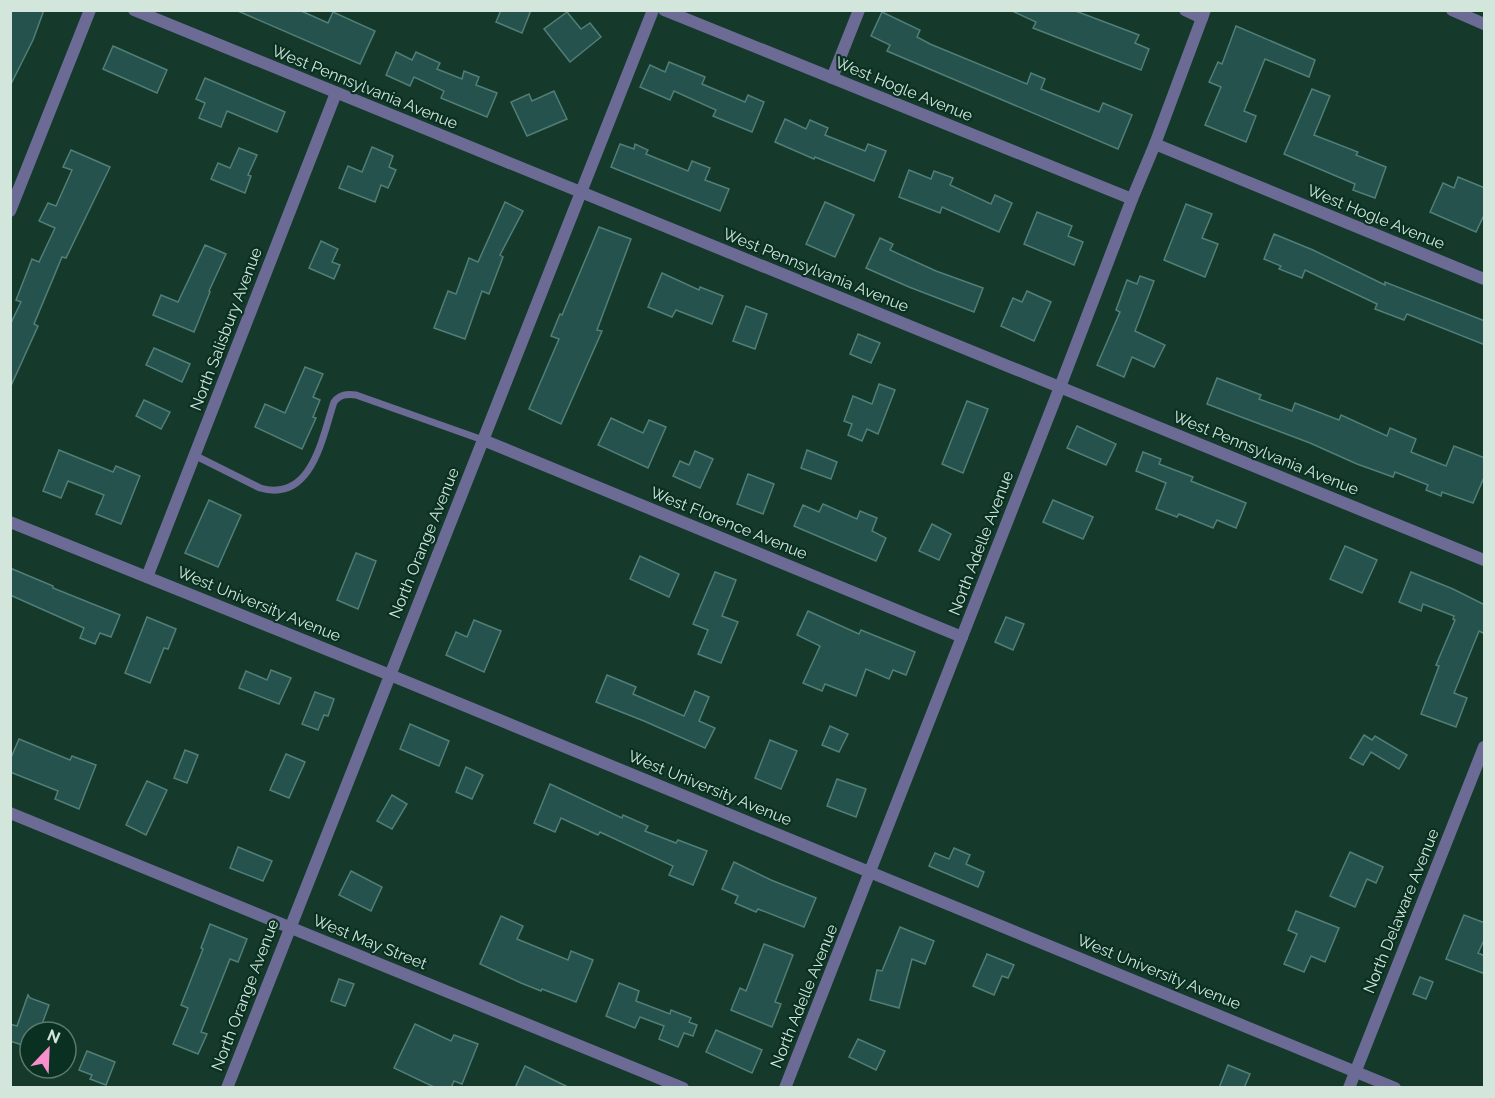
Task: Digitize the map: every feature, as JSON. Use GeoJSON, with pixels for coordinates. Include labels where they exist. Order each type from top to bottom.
{"type":"FeatureCollection","features":[{"type":"Feature","properties":{"kind":"street"},"geometry":{"type":"LineString","coordinates":[[10,211],[90,10]]}},
{"type":"Feature","properties":{"kind":"street","name":"West Pennsylvania Avenue"},"geometry":{"type":"LineString","coordinates":[[134,10],[1485,560]]}},
{"type":"Feature","properties":{"kind":"street","name":"North Orange Avenue"},"geometry":{"type":"LineString","coordinates":[[227,1088],[653,10]]}},
{"type":"Feature","properties":{"kind":"street","name":"West Hogle Avenue"},"geometry":{"type":"LineString","coordinates":[[664,10],[1132,198]]}},
{"type":"Feature","properties":{"kind":"street"},"geometry":{"type":"LineString","coordinates":[[832,78],[860,10]]}},
{"type":"Feature","properties":{"kind":"street"},"geometry":{"type":"LineString","coordinates":[[1185,10],[1203,14]]}},
{"type":"Feature","properties":{"kind":"street"},"geometry":{"type":"LineString","coordinates":[[1452,10],[1485,24]]}},
{"type":"Feature","properties":{"kind":"street","name":"North Adelle Avenue"},"geometry":{"type":"LineString","coordinates":[[785,1088],[1155,144],[1203,14]]}},
{"type":"Feature","properties":{"kind":"street","name":"North Salisbury Avenue"},"geometry":{"type":"LineString","coordinates":[[147,577],[336,93]]}},
{"type":"Feature","properties":{"kind":"street","name":"West Hogle Avenue"},"geometry":{"type":"LineString","coordinates":[[1155,144],[1485,279]]}},
{"type":"Feature","properties":{"kind":"street","name":"West Florence Avenue"},"geometry":{"type":"LineString","coordinates":[[483,440],[962,637]]}},
{"type":"Feature","properties":{"kind":"street","name":"West University Avenue"},"geometry":{"type":"LineString","coordinates":[[10,522],[390,675],[1395,1088]]}},
{"type":"Feature","properties":{"kind":"street","name":"North Delaware Avenue"},"geometry":{"type":"LineString","coordinates":[[1349,1088],[1485,747]]}},
{"type":"Feature","properties":{"kind":"street","name":"West May Street"},"geometry":{"type":"LineString","coordinates":[[10,813],[683,1088]]}},
{"type":"Feature","properties":{"kind":"lane"},"geometry":{"type":"LineString","coordinates":[[194,455],[260,488],[271,492],[286,490],[298,484],[308,471],[319,448],[334,402],[338,397],[346,394],[356,395],[483,440]]}},
{"type":"Feature","properties":{"kind":"building"},"geometry":{"type":"Polygon","coordinates":[[[10,10],[44,10],[33,40],[10,86],[10,10]]]}},
{"type":"Feature","properties":{"kind":"building"},"geometry":{"type":"Polygon","coordinates":[[[299,10],[328,23],[333,12],[375,31],[360,64],[238,11],[299,10]]]}},
{"type":"Feature","properties":{"kind":"building"},"geometry":{"type":"Polygon","coordinates":[[[501,10],[531,10],[522,33],[496,22],[501,10]]]}},
{"type":"Feature","properties":{"kind":"building"},"geometry":{"type":"Polygon","coordinates":[[[1010,10],[1073,10],[1139,35],[1135,43],[1149,49],[1141,70],[1033,28],[1036,22],[1010,10]]]}},
{"type":"Feature","properties":{"kind":"building"},"geometry":{"type":"Polygon","coordinates":[[[567,12],[581,29],[590,23],[601,37],[570,62],[544,29],[567,12]]]}},
{"type":"Feature","properties":{"kind":"building"},"geometry":{"type":"Polygon","coordinates":[[[882,12],[920,30],[917,37],[930,44],[1027,84],[1031,73],[1045,79],[1041,89],[1099,112],[1103,103],[1132,115],[1118,149],[887,51],[890,45],[871,36],[882,12]]]}},
{"type":"Feature","properties":{"kind":"building"},"geometry":{"type":"Polygon","coordinates":[[[1236,26],[1315,60],[1309,77],[1265,59],[1244,111],[1256,116],[1246,142],[1205,125],[1221,87],[1209,82],[1218,62],[1222,64],[1236,26]]]}},
{"type":"Feature","properties":{"kind":"building"},"geometry":{"type":"Polygon","coordinates":[[[113,46],[167,70],[157,93],[103,69],[113,46]]]}},
{"type":"Feature","properties":{"kind":"building"},"geometry":{"type":"Polygon","coordinates":[[[396,52],[412,60],[416,52],[440,63],[437,69],[462,79],[464,71],[479,77],[476,85],[497,93],[487,117],[441,98],[444,91],[414,77],[410,86],[386,75],[396,52]]]}},
{"type":"Feature","properties":{"kind":"building"},"geometry":{"type":"Polygon","coordinates":[[[669,62],[705,77],[702,84],[745,102],[748,95],[764,102],[752,132],[713,116],[716,110],[674,91],[670,100],[640,87],[650,65],[665,72],[669,62]]]}},
{"type":"Feature","properties":{"kind":"building"},"geometry":{"type":"Polygon","coordinates":[[[205,78],[285,112],[277,132],[227,111],[221,127],[199,118],[205,103],[196,99],[205,78]]]}},
{"type":"Feature","properties":{"kind":"building"},"geometry":{"type":"Polygon","coordinates":[[[1312,89],[1330,96],[1314,135],[1358,152],[1356,155],[1386,167],[1375,198],[1353,190],[1355,184],[1284,154],[1312,89]]]}},
{"type":"Feature","properties":{"kind":"building"},"geometry":{"type":"Polygon","coordinates":[[[554,91],[567,119],[527,136],[511,102],[529,94],[532,101],[554,91]]]}},
{"type":"Feature","properties":{"kind":"building"},"geometry":{"type":"Polygon","coordinates":[[[785,119],[806,129],[810,120],[828,128],[825,135],[865,151],[868,144],[886,151],[874,181],[775,142],[785,119]]]}},
{"type":"Feature","properties":{"kind":"building"},"geometry":{"type":"Polygon","coordinates":[[[620,144],[634,149],[635,144],[648,150],[646,154],[688,171],[692,161],[710,168],[705,180],[729,189],[720,211],[611,167],[620,144]]]}},
{"type":"Feature","properties":{"kind":"building"},"geometry":{"type":"Polygon","coordinates":[[[372,147],[393,156],[389,167],[396,170],[388,188],[381,185],[375,202],[339,188],[348,166],[362,172],[372,147]]]}},
{"type":"Feature","properties":{"kind":"building"},"geometry":{"type":"Polygon","coordinates":[[[239,148],[257,155],[248,175],[251,176],[245,193],[211,179],[218,163],[230,168],[239,148]]]}},
{"type":"Feature","properties":{"kind":"building"},"geometry":{"type":"Polygon","coordinates":[[[71,150],[110,167],[66,258],[62,257],[34,324],[38,326],[10,388],[10,325],[21,302],[16,300],[32,259],[39,262],[55,228],[39,221],[48,203],[56,206],[72,170],[63,167],[71,150]]]}},
{"type":"Feature","properties":{"kind":"building"},"geometry":{"type":"Polygon","coordinates":[[[909,170],[931,179],[934,171],[953,178],[950,185],[991,204],[995,195],[1012,203],[999,232],[942,207],[940,213],[899,197],[909,170]]]}},
{"type":"Feature","properties":{"kind":"building"},"geometry":{"type":"Polygon","coordinates":[[[1458,177],[1485,188],[1485,213],[1476,232],[1430,212],[1443,183],[1454,188],[1458,177]]]}},
{"type":"Feature","properties":{"kind":"building"},"geometry":{"type":"Polygon","coordinates":[[[505,202],[523,211],[500,255],[503,257],[489,294],[482,291],[465,339],[434,328],[448,291],[456,294],[469,258],[478,262],[505,202]]]}},
{"type":"Feature","properties":{"kind":"building"},"geometry":{"type":"Polygon","coordinates":[[[825,202],[854,215],[835,257],[806,244],[825,202]]]}},
{"type":"Feature","properties":{"kind":"building"},"geometry":{"type":"Polygon","coordinates":[[[1186,204],[1212,214],[1202,238],[1218,244],[1205,277],[1164,260],[1186,204]]]}},
{"type":"Feature","properties":{"kind":"building"},"geometry":{"type":"Polygon","coordinates":[[[1037,212],[1072,226],[1068,236],[1083,242],[1074,265],[1024,244],[1037,212]]]}},
{"type":"Feature","properties":{"kind":"building"},"geometry":{"type":"Polygon","coordinates":[[[599,227],[631,239],[597,330],[602,331],[561,424],[529,409],[559,339],[551,336],[599,227]]]}},
{"type":"Feature","properties":{"kind":"building"},"geometry":{"type":"Polygon","coordinates":[[[1274,234],[1385,285],[1385,282],[1485,321],[1485,345],[1407,314],[1404,320],[1375,309],[1377,304],[1305,270],[1302,278],[1279,269],[1281,266],[1264,259],[1274,234]]]}},
{"type":"Feature","properties":{"kind":"building"},"geometry":{"type":"Polygon","coordinates":[[[880,238],[893,244],[890,250],[936,271],[983,288],[974,312],[866,268],[880,238]]]}},
{"type":"Feature","properties":{"kind":"building"},"geometry":{"type":"Polygon","coordinates":[[[321,241],[338,249],[332,262],[340,265],[334,279],[309,268],[321,241]]]}},
{"type":"Feature","properties":{"kind":"building"},"geometry":{"type":"Polygon","coordinates":[[[205,245],[226,254],[194,332],[153,315],[161,295],[178,302],[205,245]]]}},
{"type":"Feature","properties":{"kind":"building"},"geometry":{"type":"Polygon","coordinates":[[[662,273],[699,290],[700,287],[723,296],[712,324],[676,310],[672,317],[648,307],[662,273]]]}},
{"type":"Feature","properties":{"kind":"building"},"geometry":{"type":"Polygon","coordinates":[[[1140,276],[1154,281],[1135,331],[1165,345],[1154,367],[1132,357],[1124,377],[1097,365],[1120,312],[1116,310],[1127,280],[1137,284],[1140,276]]]}},
{"type":"Feature","properties":{"kind":"building"},"geometry":{"type":"Polygon","coordinates":[[[1027,291],[1051,302],[1034,341],[1001,326],[1013,298],[1022,302],[1027,291]]]}},
{"type":"Feature","properties":{"kind":"building"},"geometry":{"type":"Polygon","coordinates":[[[746,306],[767,314],[755,349],[733,341],[746,306]]]}},
{"type":"Feature","properties":{"kind":"building"},"geometry":{"type":"Polygon","coordinates":[[[858,334],[880,343],[871,363],[850,354],[858,334]]]}},
{"type":"Feature","properties":{"kind":"building"},"geometry":{"type":"Polygon","coordinates":[[[154,348],[190,364],[182,382],[146,365],[154,348]]]}},
{"type":"Feature","properties":{"kind":"building"},"geometry":{"type":"Polygon","coordinates":[[[305,367],[323,374],[313,397],[320,400],[313,417],[316,418],[302,449],[255,427],[265,404],[285,413],[305,367]]]}},
{"type":"Feature","properties":{"kind":"building"},"geometry":{"type":"Polygon","coordinates":[[[1217,378],[1261,395],[1259,399],[1292,411],[1295,403],[1339,420],[1341,415],[1387,436],[1390,428],[1416,439],[1411,452],[1446,466],[1454,446],[1485,458],[1485,475],[1473,503],[1442,492],[1441,496],[1426,490],[1428,485],[1395,472],[1393,477],[1357,464],[1310,443],[1207,404],[1217,378]]]}},
{"type":"Feature","properties":{"kind":"building"},"geometry":{"type":"Polygon","coordinates":[[[879,384],[895,390],[878,434],[867,429],[862,441],[848,435],[852,424],[844,421],[853,396],[872,404],[879,384]]]}},
{"type":"Feature","properties":{"kind":"building"},"geometry":{"type":"Polygon","coordinates":[[[144,400],[170,412],[161,429],[136,416],[144,400]]]}},
{"type":"Feature","properties":{"kind":"building"},"geometry":{"type":"Polygon","coordinates":[[[967,401],[988,409],[963,473],[942,464],[967,401]]]}},
{"type":"Feature","properties":{"kind":"building"},"geometry":{"type":"Polygon","coordinates":[[[611,418],[643,433],[649,420],[666,427],[648,468],[598,445],[611,418]]]}},
{"type":"Feature","properties":{"kind":"building"},"geometry":{"type":"Polygon","coordinates":[[[1077,426],[1116,444],[1106,465],[1067,448],[1077,426]]]}},
{"type":"Feature","properties":{"kind":"building"},"geometry":{"type":"Polygon","coordinates":[[[59,450],[113,472],[116,466],[140,476],[121,524],[96,514],[104,495],[68,481],[61,498],[43,491],[59,450]]]}},
{"type":"Feature","properties":{"kind":"building"},"geometry":{"type":"Polygon","coordinates":[[[807,450],[837,462],[831,479],[801,468],[807,450]]]}},
{"type":"Feature","properties":{"kind":"building"},"geometry":{"type":"Polygon","coordinates":[[[695,451],[713,459],[700,488],[673,476],[680,461],[689,465],[695,451]]]}},
{"type":"Feature","properties":{"kind":"building"},"geometry":{"type":"Polygon","coordinates":[[[1143,452],[1161,459],[1159,464],[1193,477],[1191,481],[1246,503],[1236,528],[1217,520],[1213,528],[1179,514],[1177,517],[1156,509],[1166,483],[1136,471],[1143,452]]]}},
{"type":"Feature","properties":{"kind":"building"},"geometry":{"type":"Polygon","coordinates":[[[748,474],[774,484],[763,514],[737,504],[748,474]]]}},
{"type":"Feature","properties":{"kind":"building"},"geometry":{"type":"Polygon","coordinates":[[[209,500],[241,515],[218,567],[185,553],[209,500]]]}},
{"type":"Feature","properties":{"kind":"building"},"geometry":{"type":"Polygon","coordinates":[[[1053,500],[1093,517],[1083,539],[1043,522],[1053,500]]]}},
{"type":"Feature","properties":{"kind":"building"},"geometry":{"type":"Polygon","coordinates":[[[823,504],[857,519],[860,511],[877,518],[872,531],[886,538],[876,561],[794,526],[803,505],[819,512],[823,504]]]}},
{"type":"Feature","properties":{"kind":"building"},"geometry":{"type":"Polygon","coordinates":[[[932,524],[951,534],[939,560],[919,551],[932,524]]]}},
{"type":"Feature","properties":{"kind":"building"},"geometry":{"type":"Polygon","coordinates":[[[1345,546],[1377,560],[1362,593],[1330,579],[1345,546]]]}},
{"type":"Feature","properties":{"kind":"building"},"geometry":{"type":"Polygon","coordinates":[[[356,553],[376,561],[358,609],[337,600],[356,553]]]}},
{"type":"Feature","properties":{"kind":"building"},"geometry":{"type":"Polygon","coordinates":[[[640,556],[679,574],[669,597],[630,579],[640,556]]]}},
{"type":"Feature","properties":{"kind":"building"},"geometry":{"type":"Polygon","coordinates":[[[10,568],[120,615],[111,637],[100,633],[95,644],[80,638],[84,628],[10,595],[10,568]]]}},
{"type":"Feature","properties":{"kind":"building"},"geometry":{"type":"Polygon","coordinates":[[[715,572],[736,580],[722,616],[738,622],[721,663],[698,654],[708,630],[693,624],[715,572]]]}},
{"type":"Feature","properties":{"kind":"building"},"geometry":{"type":"Polygon","coordinates":[[[1411,572],[1485,605],[1485,634],[1479,631],[1454,693],[1467,698],[1456,727],[1421,714],[1439,666],[1436,665],[1455,620],[1454,616],[1423,604],[1421,611],[1399,602],[1411,572]]]}},
{"type":"Feature","properties":{"kind":"building"},"geometry":{"type":"Polygon","coordinates":[[[808,611],[859,634],[861,630],[915,652],[906,675],[893,670],[889,679],[866,669],[856,696],[825,684],[822,691],[803,683],[820,646],[797,635],[808,611]]]}},
{"type":"Feature","properties":{"kind":"building"},"geometry":{"type":"Polygon","coordinates":[[[147,617],[176,629],[168,649],[164,648],[150,683],[125,673],[147,617]]]}},
{"type":"Feature","properties":{"kind":"building"},"geometry":{"type":"Polygon","coordinates":[[[1006,617],[1024,624],[1013,650],[995,642],[1006,617]]]}},
{"type":"Feature","properties":{"kind":"building"},"geometry":{"type":"Polygon","coordinates":[[[474,620],[501,631],[484,672],[446,655],[456,632],[467,637],[474,620]]]}},
{"type":"Feature","properties":{"kind":"building"},"geometry":{"type":"Polygon","coordinates":[[[271,670],[291,678],[279,704],[239,688],[246,671],[267,680],[271,670]]]}},
{"type":"Feature","properties":{"kind":"building"},"geometry":{"type":"Polygon","coordinates":[[[607,675],[636,687],[633,694],[684,716],[695,691],[709,697],[699,721],[715,728],[705,748],[596,702],[607,675]]]}},
{"type":"Feature","properties":{"kind":"building"},"geometry":{"type":"Polygon","coordinates":[[[315,692],[334,699],[328,716],[324,715],[318,730],[302,724],[315,692]]]}},
{"type":"Feature","properties":{"kind":"building"},"geometry":{"type":"Polygon","coordinates":[[[410,724],[449,741],[439,766],[400,749],[410,724]]]}},
{"type":"Feature","properties":{"kind":"building"},"geometry":{"type":"Polygon","coordinates":[[[830,726],[848,734],[839,752],[822,745],[830,726]]]}},
{"type":"Feature","properties":{"kind":"building"},"geometry":{"type":"Polygon","coordinates":[[[1364,735],[1372,740],[1375,736],[1407,755],[1399,769],[1371,752],[1363,765],[1350,758],[1364,735]]]}},
{"type":"Feature","properties":{"kind":"building"},"geometry":{"type":"Polygon","coordinates":[[[19,739],[70,760],[72,756],[96,765],[79,809],[55,799],[58,791],[10,772],[10,760],[19,739]]]}},
{"type":"Feature","properties":{"kind":"building"},"geometry":{"type":"Polygon","coordinates":[[[770,740],[797,751],[781,789],[755,778],[770,740]]]}},
{"type":"Feature","properties":{"kind":"building"},"geometry":{"type":"Polygon","coordinates":[[[185,750],[198,755],[187,783],[174,778],[185,750]]]}},
{"type":"Feature","properties":{"kind":"building"},"geometry":{"type":"Polygon","coordinates":[[[286,754],[305,762],[289,798],[270,790],[286,754]]]}},
{"type":"Feature","properties":{"kind":"building"},"geometry":{"type":"Polygon","coordinates":[[[466,767],[483,775],[472,799],[456,792],[466,767]]]}},
{"type":"Feature","properties":{"kind":"building"},"geometry":{"type":"Polygon","coordinates":[[[837,779],[866,789],[856,817],[827,806],[837,779]]]}},
{"type":"Feature","properties":{"kind":"building"},"geometry":{"type":"Polygon","coordinates":[[[147,781],[167,790],[146,835],[126,825],[147,781]]]}},
{"type":"Feature","properties":{"kind":"building"},"geometry":{"type":"Polygon","coordinates":[[[550,784],[622,818],[623,815],[648,826],[645,831],[676,843],[678,840],[707,851],[693,885],[669,875],[673,866],[600,832],[598,835],[561,818],[555,832],[534,823],[550,784]]]}},
{"type":"Feature","properties":{"kind":"building"},"geometry":{"type":"Polygon","coordinates":[[[392,795],[407,804],[392,829],[377,821],[392,795]]]}},
{"type":"Feature","properties":{"kind":"building"},"geometry":{"type":"Polygon","coordinates":[[[238,847],[272,861],[263,881],[230,868],[238,847]]]}},
{"type":"Feature","properties":{"kind":"building"},"geometry":{"type":"Polygon","coordinates":[[[954,848],[970,855],[966,864],[984,872],[978,887],[929,866],[935,853],[949,859],[954,848]]]}},
{"type":"Feature","properties":{"kind":"building"},"geometry":{"type":"Polygon","coordinates":[[[1350,852],[1383,867],[1376,883],[1367,879],[1355,907],[1330,896],[1350,852]]]}},
{"type":"Feature","properties":{"kind":"building"},"geometry":{"type":"Polygon","coordinates":[[[734,862],[816,898],[804,927],[758,909],[756,912],[735,903],[738,896],[722,889],[734,862]]]}},
{"type":"Feature","properties":{"kind":"building"},"geometry":{"type":"Polygon","coordinates":[[[351,871],[382,887],[371,911],[339,895],[351,871]]]}},
{"type":"Feature","properties":{"kind":"building"},"geometry":{"type":"Polygon","coordinates":[[[1296,911],[1339,928],[1325,962],[1311,956],[1304,972],[1284,964],[1297,934],[1288,930],[1296,911]]]}},
{"type":"Feature","properties":{"kind":"building"},"geometry":{"type":"Polygon","coordinates":[[[1464,915],[1485,923],[1485,938],[1478,953],[1485,956],[1485,974],[1446,959],[1464,915]]]}},
{"type":"Feature","properties":{"kind":"building"},"geometry":{"type":"Polygon","coordinates":[[[501,916],[523,926],[517,939],[568,960],[571,951],[593,960],[576,1002],[542,989],[541,991],[480,964],[501,916]]]}},
{"type":"Feature","properties":{"kind":"building"},"geometry":{"type":"Polygon","coordinates":[[[210,924],[247,939],[238,962],[230,959],[201,1032],[207,1034],[198,1054],[173,1044],[188,1008],[181,1005],[203,949],[201,948],[210,924]]]}},
{"type":"Feature","properties":{"kind":"building"},"geometry":{"type":"Polygon","coordinates":[[[900,927],[934,941],[925,964],[912,959],[899,1008],[870,1000],[877,970],[882,971],[900,927]]]}},
{"type":"Feature","properties":{"kind":"building"},"geometry":{"type":"Polygon","coordinates":[[[764,944],[793,955],[775,1002],[781,1004],[772,1027],[731,1010],[740,988],[746,991],[764,944]]]}},
{"type":"Feature","properties":{"kind":"building"},"geometry":{"type":"Polygon","coordinates":[[[987,954],[1014,965],[1008,978],[1002,976],[994,995],[973,986],[987,954]]]}},
{"type":"Feature","properties":{"kind":"building"},"geometry":{"type":"Polygon","coordinates":[[[1420,977],[1433,982],[1426,999],[1413,994],[1420,977]]]}},
{"type":"Feature","properties":{"kind":"building"},"geometry":{"type":"Polygon","coordinates":[[[339,979],[354,984],[345,1006],[331,1001],[339,979]]]}},
{"type":"Feature","properties":{"kind":"building"},"geometry":{"type":"Polygon","coordinates":[[[619,983],[639,991],[636,1001],[670,1014],[671,1010],[691,1018],[689,1022],[697,1025],[693,1036],[684,1033],[678,1047],[659,1039],[664,1026],[640,1017],[635,1028],[606,1016],[619,983]]]}},
{"type":"Feature","properties":{"kind":"building"},"geometry":{"type":"Polygon","coordinates":[[[28,995],[30,998],[49,1005],[43,1020],[19,1020],[28,995]]]}},
{"type":"Feature","properties":{"kind":"building"},"geometry":{"type":"Polygon","coordinates":[[[18,1023],[18,1044],[10,1041],[10,1024],[17,1026],[18,1023]]]}},
{"type":"Feature","properties":{"kind":"building"},"geometry":{"type":"Polygon","coordinates":[[[415,1024],[451,1041],[454,1035],[478,1044],[462,1084],[454,1081],[451,1088],[436,1088],[394,1068],[415,1024]]]}},
{"type":"Feature","properties":{"kind":"building"},"geometry":{"type":"Polygon","coordinates":[[[716,1030],[762,1050],[752,1073],[706,1052],[716,1030]]]}},
{"type":"Feature","properties":{"kind":"building"},"geometry":{"type":"Polygon","coordinates":[[[858,1039],[885,1051],[876,1070],[849,1057],[858,1039]]]}},
{"type":"Feature","properties":{"kind":"building"},"geometry":{"type":"Polygon","coordinates":[[[87,1051],[115,1062],[106,1085],[90,1079],[92,1075],[79,1070],[87,1051]]]}},
{"type":"Feature","properties":{"kind":"building"},"geometry":{"type":"Polygon","coordinates":[[[1228,1065],[1250,1074],[1244,1088],[1219,1088],[1228,1065]]]}},
{"type":"Feature","properties":{"kind":"building"},"geometry":{"type":"Polygon","coordinates":[[[525,1066],[570,1088],[515,1088],[525,1066]]]}}]}
